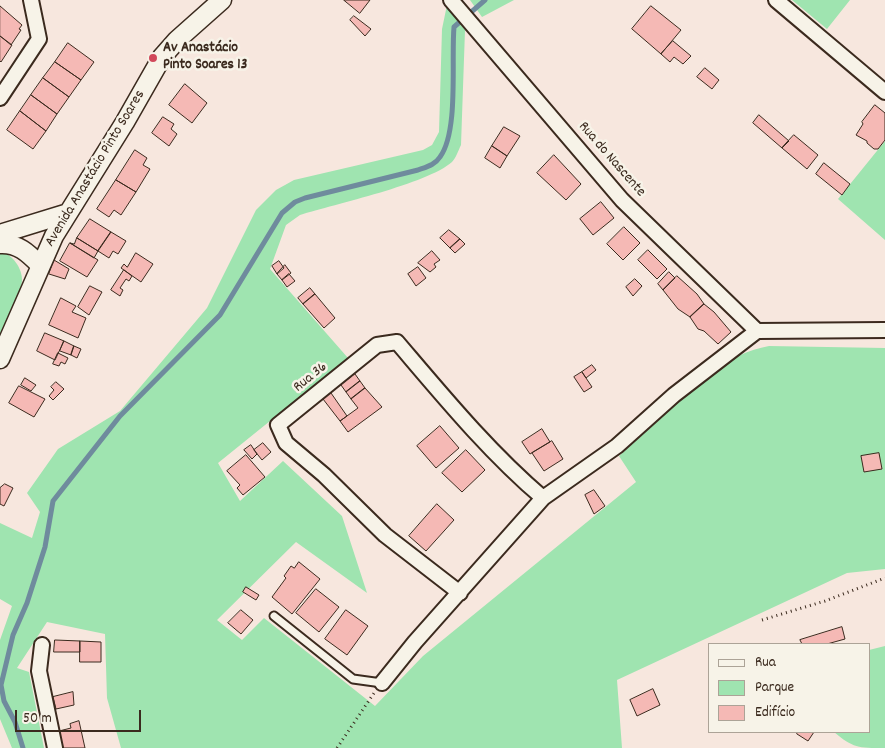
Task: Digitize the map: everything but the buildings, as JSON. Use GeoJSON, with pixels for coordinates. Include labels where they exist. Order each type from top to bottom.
{"type":"FeatureCollection","features":[{"type":"Feature","properties":{"kind":"street"},"geometry":{"type":"LineString","coordinates":[[0,98],[5,94],[39,39],[31,0]]}},
{"type":"Feature","properties":{"kind":"street","name":"Avenida Anastácio Pinto Soares"},"geometry":{"type":"LineString","coordinates":[[0,359],[51,242],[126,122],[162,57],[177,40],[222,0]]}},
{"type":"Feature","properties":{"kind":"street"},"geometry":{"type":"LineString","coordinates":[[776,0],[885,92]]}},
{"type":"Feature","properties":{"kind":"street","name":"Rua do Nascente"},"geometry":{"type":"LineString","coordinates":[[453,1],[622,200],[757,331]]}},
{"type":"Feature","properties":{"kind":"street"},"geometry":{"type":"LineString","coordinates":[[0,234],[68,213]]}},
{"type":"Feature","properties":{"kind":"street"},"geometry":{"type":"LineString","coordinates":[[22,227],[38,230],[51,242],[42,248],[28,252]]}},
{"type":"Feature","properties":{"kind":"street"},"geometry":{"type":"LineString","coordinates":[[0,244],[16,245],[28,252],[40,265]]}},
{"type":"Feature","properties":{"kind":"street"},"geometry":{"type":"LineString","coordinates":[[382,683],[415,642],[543,498],[617,446],[674,395],[757,331],[885,330]]}},
{"type":"Feature","properties":{"kind":"street","name":"Rua 36"},"geometry":{"type":"LineString","coordinates":[[460,593],[385,535],[324,475],[286,442],[278,425],[377,345],[397,342],[486,443],[518,476],[543,498]]}},
{"type":"Feature","properties":{"kind":"street"},"geometry":{"type":"LineString","coordinates":[[42,645],[39,672],[55,748]]}},
{"type":"Feature","properties":{"kind":"lane"},"geometry":{"type":"LineString","coordinates":[[274,616],[353,679],[382,683]]}},
{"type":"Feature","properties":{"kind":"path"},"geometry":{"type":"LineString","coordinates":[[762,620],[825,601],[885,578]]}},
{"type":"Feature","properties":{"kind":"path"},"geometry":{"type":"LineString","coordinates":[[337,748],[382,683]]}},
{"type":"Feature","properties":{"kind":"green space"},"geometry":{"type":"Polygon","coordinates":[[[470,0],[514,0],[482,17],[470,0]]]}},
{"type":"Feature","properties":{"kind":"green space"},"geometry":{"type":"Polygon","coordinates":[[[792,0],[850,0],[827,29],[792,0]]]}},
{"type":"Feature","properties":{"kind":"green space"},"geometry":{"type":"Polygon","coordinates":[[[447,5],[465,30],[461,145],[456,156],[452,162],[440,170],[423,178],[380,193],[300,215],[286,225],[270,269],[348,358],[218,463],[240,501],[283,461],[342,516],[367,593],[296,542],[217,620],[242,640],[264,618],[375,706],[423,656],[636,482],[619,456],[713,371],[740,355],[769,346],[885,348],[885,569],[847,573],[617,680],[622,748],[121,748],[107,698],[105,634],[47,622],[17,668],[29,672],[44,748],[12,748],[0,719],[0,640],[12,606],[0,599],[0,523],[32,538],[40,512],[27,493],[58,449],[120,411],[207,308],[256,210],[276,190],[294,180],[423,150],[432,145],[439,132],[442,29],[447,5]]]}},
{"type":"Feature","properties":{"kind":"green space"},"geometry":{"type":"Polygon","coordinates":[[[885,141],[885,240],[838,199],[885,141]]]}},
{"type":"Feature","properties":{"kind":"green space"},"geometry":{"type":"Polygon","coordinates":[[[0,252],[9,255],[16,262],[21,272],[22,281],[16,300],[0,335],[0,252]]]}},
{"type":"Feature","properties":{"kind":"green space"},"geometry":{"type":"Polygon","coordinates":[[[885,646],[885,748],[856,746],[835,733],[870,733],[870,650],[885,646]]]}},
{"type":"Feature","properties":{"kind":"waterway"},"geometry":{"type":"LineString","coordinates":[[23,748],[15,722],[4,701],[1,685],[13,635],[27,603],[45,547],[53,501],[120,416],[220,315],[282,213],[295,202],[305,198],[418,170],[438,160],[446,145],[450,130],[453,95],[454,27],[485,0]]}},
{"type":"Feature","properties":{"kind":"place","name":"Av Anastácio Pinto Soares 13"},"geometry":{"type":"Point","coordinates":[153,58]}}]}
